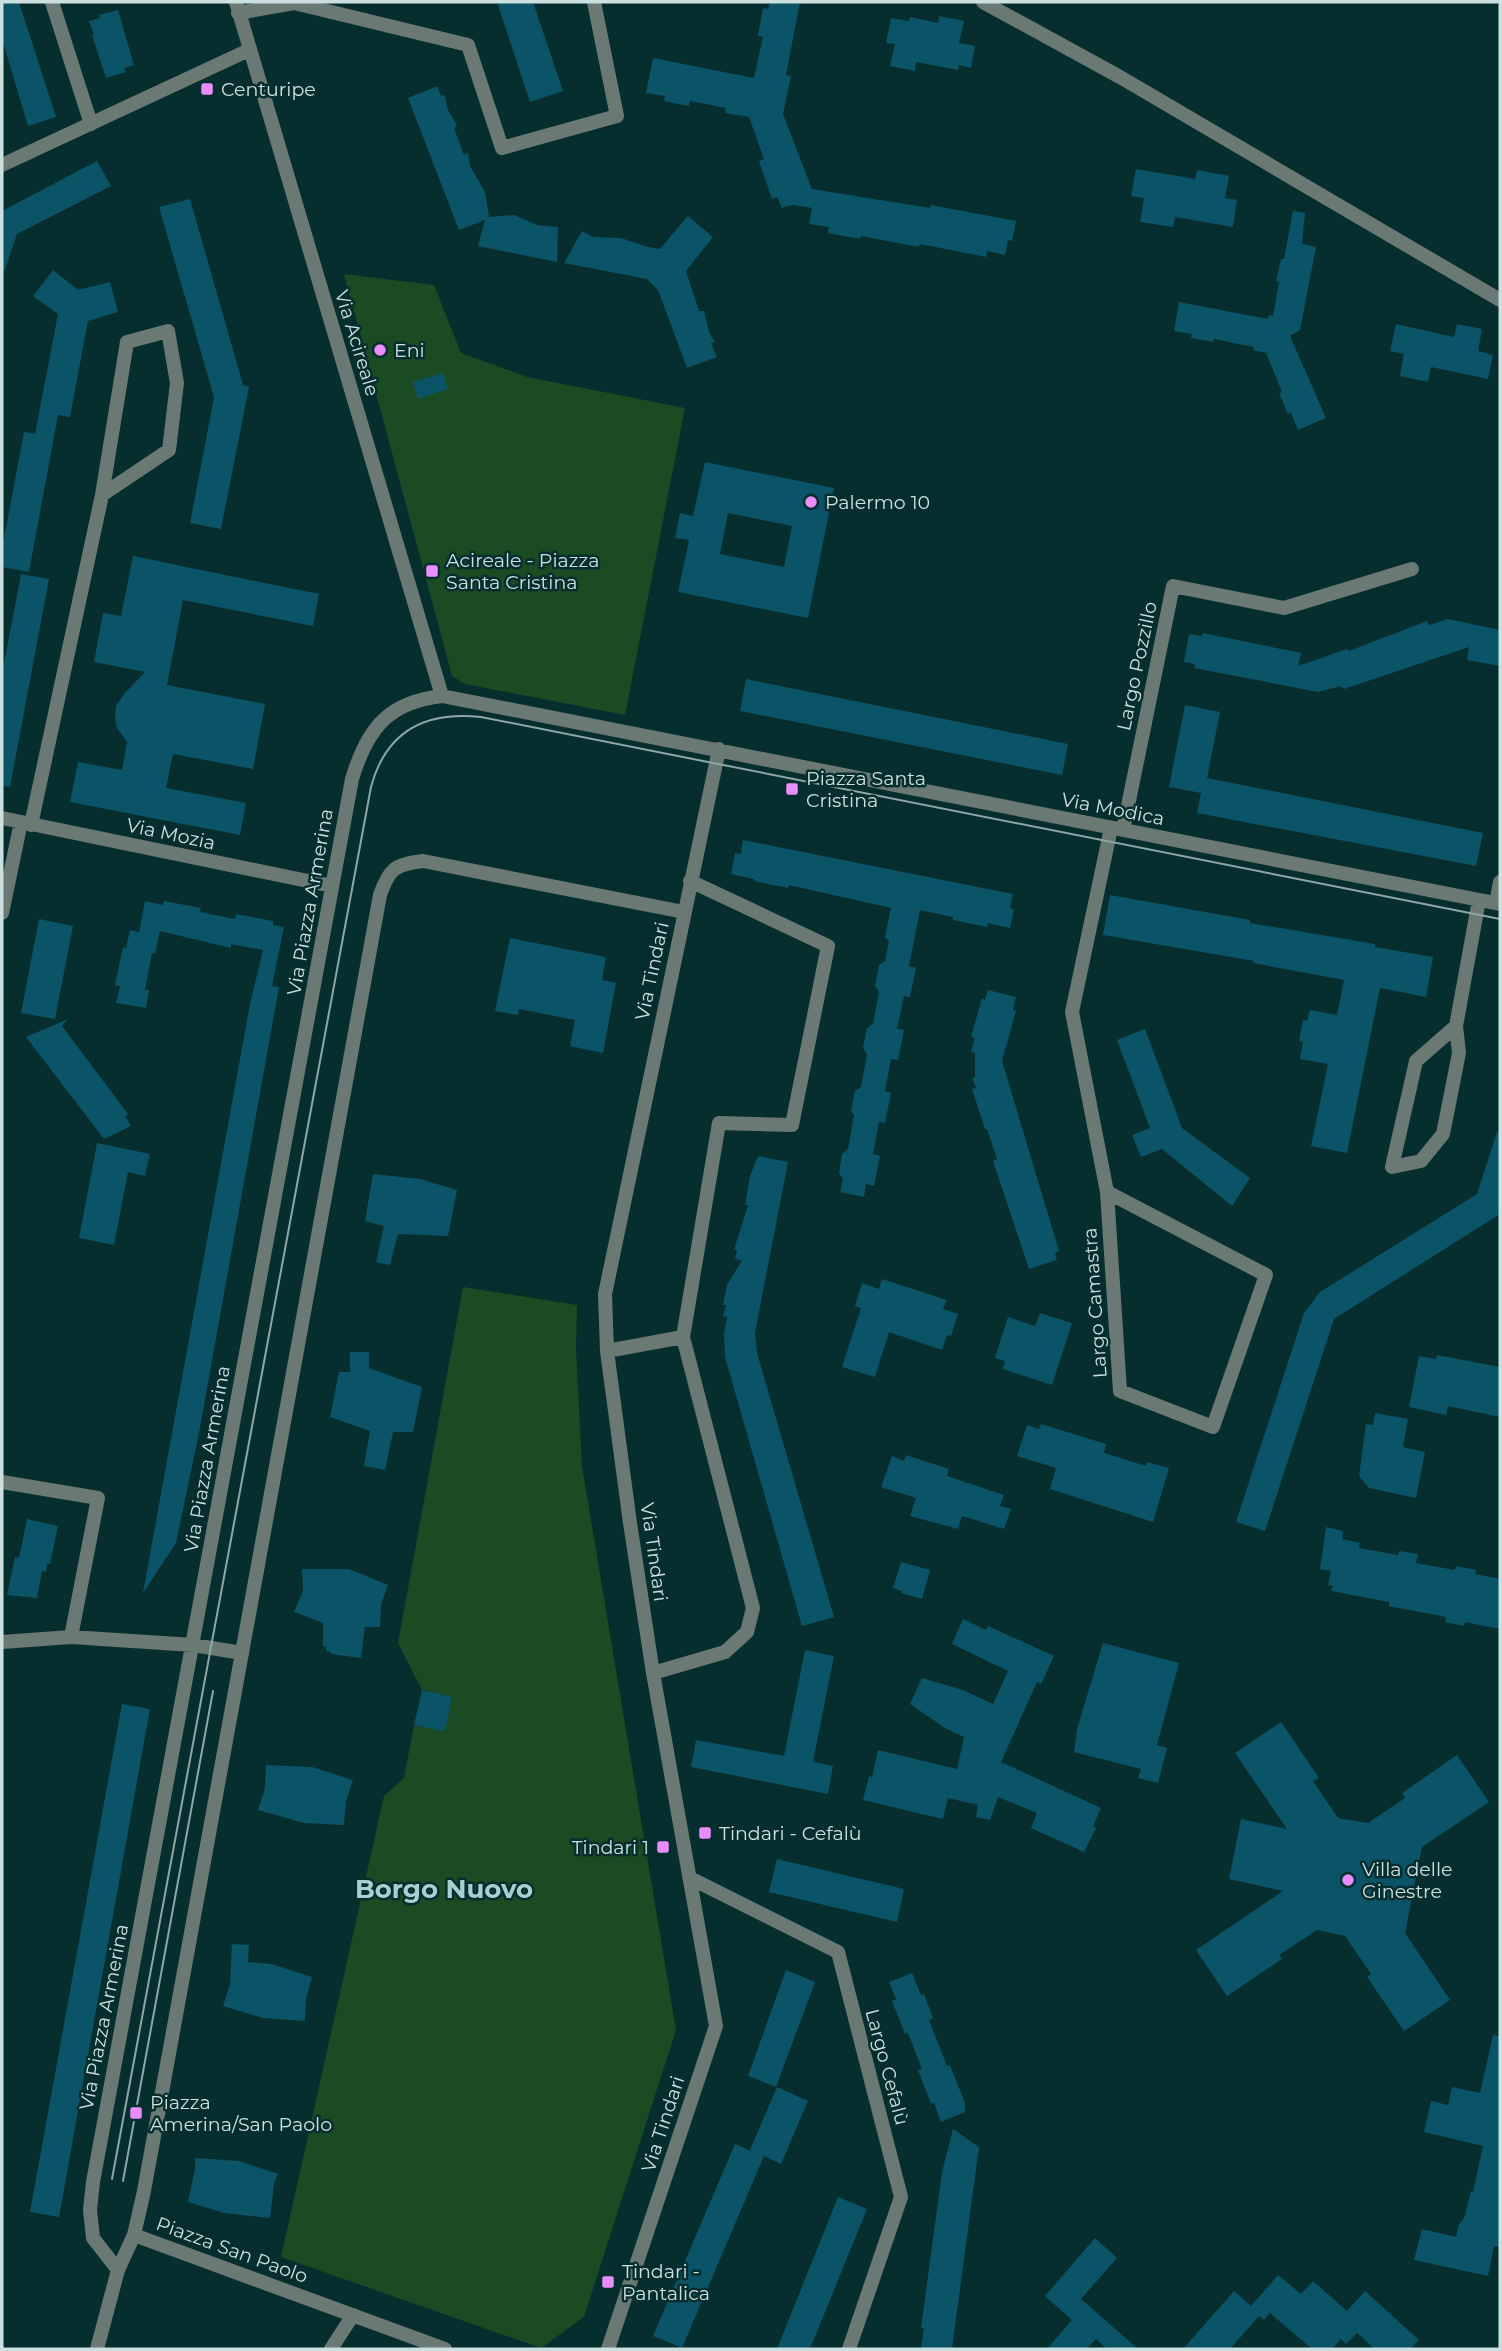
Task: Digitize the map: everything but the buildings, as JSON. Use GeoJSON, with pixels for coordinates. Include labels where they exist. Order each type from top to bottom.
{"type":"FeatureCollection","features":[{"type":"Feature","properties":{"kind":"street"},"geometry":{"type":"LineString","coordinates":[[52,2],[91,124]]}},
{"type":"Feature","properties":{"kind":"street"},"geometry":{"type":"LineString","coordinates":[[237,8],[294,3],[468,45],[502,148],[617,116],[594,2]]}},
{"type":"Feature","properties":{"kind":"street"},"geometry":{"type":"LineString","coordinates":[[983,2],[1120,77],[1500,300]]}},
{"type":"Feature","properties":{"kind":"street","name":"Via Acireale"},"geometry":{"type":"LineString","coordinates":[[237,8],[442,696]]}},
{"type":"Feature","properties":{"kind":"street"},"geometry":{"type":"LineString","coordinates":[[2,165],[249,50]]}},
{"type":"Feature","properties":{"kind":"street"},"geometry":{"type":"LineString","coordinates":[[2,913],[26,823],[102,495],[127,342],[168,331],[177,383],[169,450],[102,495]]}},
{"type":"Feature","properties":{"kind":"street","name":"Largo Pozzillo"},"geometry":{"type":"LineString","coordinates":[[1117,829],[1173,586],[1284,608],[1412,569]]}},
{"type":"Feature","properties":{"kind":"street"},"geometry":{"type":"LineString","coordinates":[[442,696],[719,749]]}},
{"type":"Feature","properties":{"kind":"street","name":"Via Piazza Armerina"},"geometry":{"type":"LineString","coordinates":[[118,2270],[93,2238],[90,2210],[93,2182],[352,779],[360,752],[385,718],[406,704],[442,696]]}},
{"type":"Feature","properties":{"kind":"street","name":"Via Modica"},"geometry":{"type":"LineString","coordinates":[[719,749],[1498,904]]}},
{"type":"Feature","properties":{"kind":"street","name":"Via Tindari"},"geometry":{"type":"LineString","coordinates":[[608,2349],[716,2026],[653,1672],[630,1523],[607,1351],[605,1294],[719,749]]}},
{"type":"Feature","properties":{"kind":"street","name":"Via Mozia"},"geometry":{"type":"LineString","coordinates":[[2,818],[332,886]]}},
{"type":"Feature","properties":{"kind":"street","name":"Largo Camastra"},"geometry":{"type":"LineString","coordinates":[[1107,1192],[1266,1275],[1213,1427],[1120,1391],[1107,1192],[1072,1012],[1117,829]]}},
{"type":"Feature","properties":{"kind":"street"},"geometry":{"type":"LineString","coordinates":[[134,2235],[380,895],[388,873],[404,863],[423,861],[684,912]]}},
{"type":"Feature","properties":{"kind":"street"},"geometry":{"type":"LineString","coordinates":[[653,1672],[724,1652],[747,1632],[753,1608],[683,1337],[719,1123],[792,1125],[828,946],[690,881]]}},
{"type":"Feature","properties":{"kind":"street"},"geometry":{"type":"LineString","coordinates":[[1498,904],[1500,882]]}},
{"type":"Feature","properties":{"kind":"street"},"geometry":{"type":"LineString","coordinates":[[1456,1026],[1416,1061],[1392,1167],[1420,1161],[1443,1134],[1459,1053],[1456,1026],[1479,900]]}},
{"type":"Feature","properties":{"kind":"street"},"geometry":{"type":"LineString","coordinates":[[607,1351],[683,1337]]}},
{"type":"Feature","properties":{"kind":"street"},"geometry":{"type":"LineString","coordinates":[[2,1482],[97,1497],[71,1637]]}},
{"type":"Feature","properties":{"kind":"street"},"geometry":{"type":"LineString","coordinates":[[2,1642],[71,1637],[193,1645],[242,1653]]}},
{"type":"Feature","properties":{"kind":"street","name":"Largo Cefalù"},"geometry":{"type":"LineString","coordinates":[[690,1878],[838,1952],[901,2197],[849,2349]]}},
{"type":"Feature","properties":{"kind":"street","name":"Piazza San Paolo"},"geometry":{"type":"LineString","coordinates":[[97,2349],[118,2270],[134,2235],[445,2349]]}},
{"type":"Feature","properties":{"kind":"street"},"geometry":{"type":"LineString","coordinates":[[331,2349],[354,2315]]}},
{"type":"Feature","properties":{"kind":"green space"},"geometry":{"type":"Polygon","coordinates":[[[344,274],[434,285],[461,353],[527,377],[685,408],[625,715],[465,684],[452,676],[344,274]]]}},
{"type":"Feature","properties":{"kind":"green space"},"geometry":{"type":"Polygon","coordinates":[[[463,1287],[577,1305],[576,1350],[582,1466],[676,2030],[584,2317],[541,2348],[281,2257],[384,1796],[404,1778],[414,1725],[444,1730],[452,1697],[422,1690],[398,1643],[463,1287]]]}},
{"type":"Feature","properties":{"kind":"tram line"},"geometry":{"type":"LineString","coordinates":[[112,2179],[371,787],[378,768],[398,739],[426,722],[461,716],[481,717],[1500,919]]}},
{"type":"Feature","properties":{"kind":"tram line"},"geometry":{"type":"LineString","coordinates":[[123,2181],[213,1691]]}},
{"type":"Feature","properties":{"kind":"place","name":"Centuripe"},"geometry":{"type":"Point","coordinates":[207,89]}},
{"type":"Feature","properties":{"kind":"place","name":"Eni"},"geometry":{"type":"Point","coordinates":[380,350]}},
{"type":"Feature","properties":{"kind":"place","name":"Palermo 10"},"geometry":{"type":"Point","coordinates":[811,502]}},
{"type":"Feature","properties":{"kind":"place","name":"Acireale - Piazza Santa Cristina"},"geometry":{"type":"Point","coordinates":[432,571]}},
{"type":"Feature","properties":{"kind":"place","name":"Piazza Santa Cristina"},"geometry":{"type":"Point","coordinates":[792,789]}},
{"type":"Feature","properties":{"kind":"place","name":"Tindari - Cefalù"},"geometry":{"type":"Point","coordinates":[705,1833]}},
{"type":"Feature","properties":{"kind":"place","name":"Tindari 1"},"geometry":{"type":"Point","coordinates":[663,1847]}},
{"type":"Feature","properties":{"kind":"place","name":"Villa delle Ginestre"},"geometry":{"type":"Point","coordinates":[1348,1880]}},
{"type":"Feature","properties":{"kind":"place","name":"Piazza Amerina/San Paolo"},"geometry":{"type":"Point","coordinates":[136,2113]}},
{"type":"Feature","properties":{"kind":"place","name":"Tindari - Pantalica"},"geometry":{"type":"Point","coordinates":[608,2282]}},
{"type":"Feature","properties":{"kind":"district","name":"Borgo Nuovo"},"geometry":{"type":"Point","coordinates":[444,1889]}}]}
